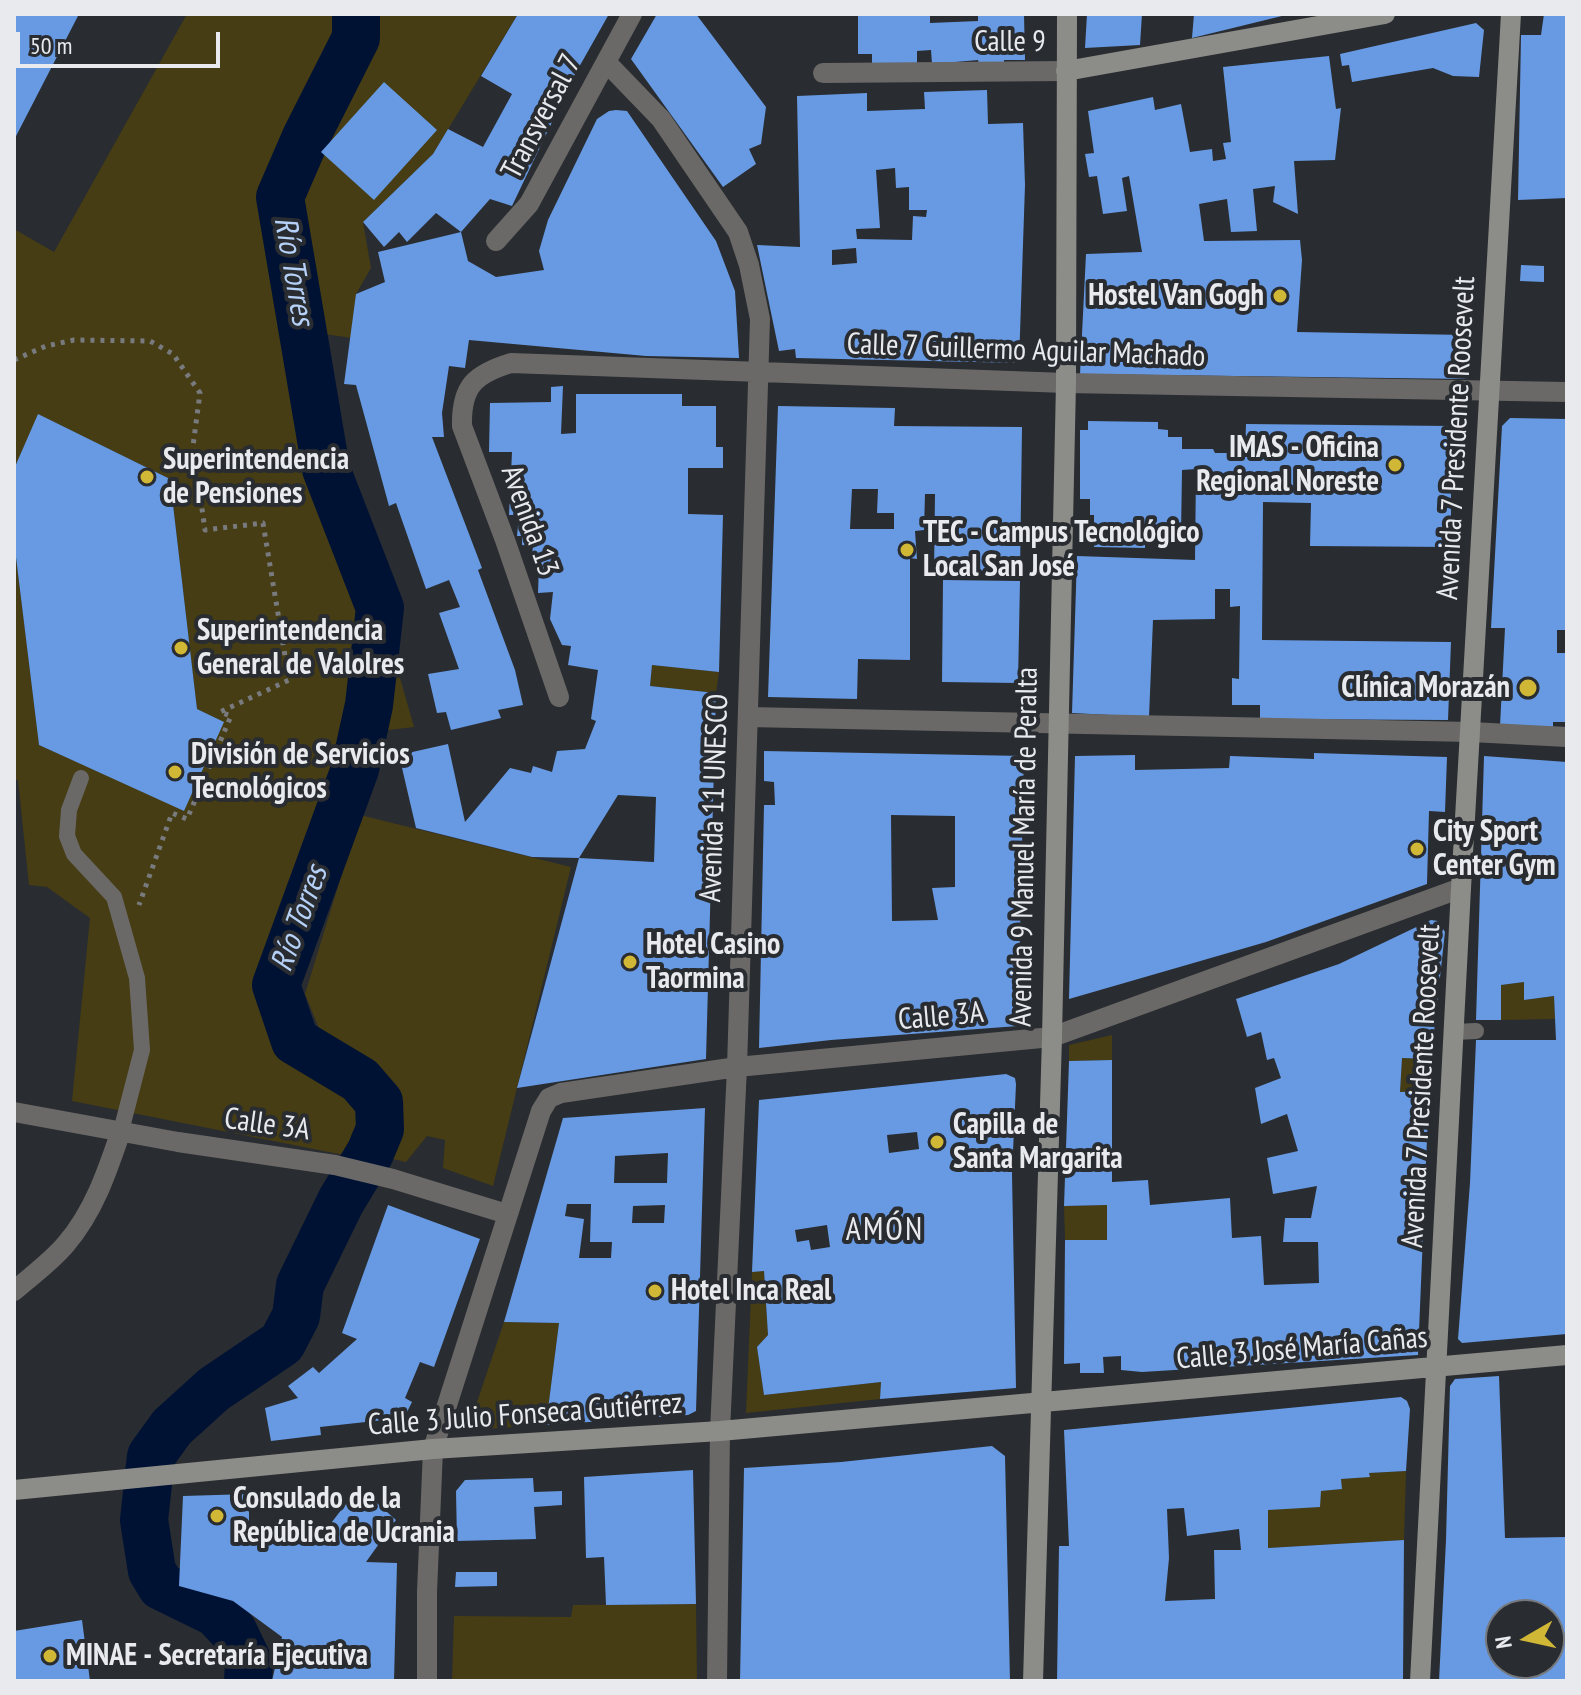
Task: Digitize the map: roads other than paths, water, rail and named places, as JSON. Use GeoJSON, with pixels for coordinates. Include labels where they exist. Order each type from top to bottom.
{"type":"FeatureCollection","features":[{"type":"Feature","properties":{"kind":"street","name":"Transversal 7"},"geometry":{"type":"LineString","coordinates":[[496,241],[529,204],[632,14]]}},
{"type":"Feature","properties":{"kind":"street","name":"Avenida 9 Manuel María de Peralta"},"geometry":{"type":"LineString","coordinates":[[1033,1681],[1052,1037],[1066,383],[1067,14]]}},
{"type":"Feature","properties":{"kind":"street","name":"Calle 9"},"geometry":{"type":"LineString","coordinates":[[823,73],[1066,71],[1385,14]]}},
{"type":"Feature","properties":{"kind":"street","name":"Avenida 7 Presidente Roosevelt"},"geometry":{"type":"LineString","coordinates":[[1420,1681],[1511,14]]}},
{"type":"Feature","properties":{"kind":"street","name":"Avenida 11 UNESCO"},"geometry":{"type":"LineString","coordinates":[[606,62],[661,119],[738,232],[749,265],[760,319],[737,1067],[720,1431],[717,1681]]}},
{"type":"Feature","properties":{"kind":"street","name":"Calle 7 Guillermo Aguilar Machado"},"geometry":{"type":"LineString","coordinates":[[486,371],[511,363],[1066,383],[1567,392]]}},
{"type":"Feature","properties":{"kind":"street","name":"Avenida 13"},"geometry":{"type":"LineString","coordinates":[[486,371],[468,389],[461,407],[462,426],[559,697]]}},
{"type":"Feature","properties":{"kind":"street"},"geometry":{"type":"LineString","coordinates":[[748,717],[1471,732],[1567,737]]}},
{"type":"Feature","properties":{"kind":"street","name":"Calle 3A"},"geometry":{"type":"LineString","coordinates":[[14,1112],[335,1165],[393,1179],[507,1214],[541,1111],[549,1098],[561,1093],[737,1067],[1052,1037],[1461,888]]}},
{"type":"Feature","properties":{"kind":"street"},"geometry":{"type":"LineString","coordinates":[[14,1291],[65,1246],[85,1218],[105,1180],[121,1131]]}},
{"type":"Feature","properties":{"kind":"street"},"geometry":{"type":"LineString","coordinates":[[427,1681],[433,1449],[507,1214]]}},
{"type":"Feature","properties":{"kind":"street","name":"Calle 3 José María Cañas"},"geometry":{"type":"LineString","coordinates":[[1041,1402],[1567,1355]]}},
{"type":"Feature","properties":{"kind":"street","name":"Calle 3 Julio Fonseca Gutiérrez"},"geometry":{"type":"LineString","coordinates":[[14,1490],[433,1449],[720,1431],[1041,1402]]}},
{"type":"Feature","properties":{"kind":"lane"},"geometry":{"type":"LineString","coordinates":[[81,778],[69,810],[67,836],[74,854],[114,897],[137,978],[142,1050],[121,1131]]}},
{"type":"Feature","properties":{"kind":"lane"},"geometry":{"type":"LineString","coordinates":[[1454,1032],[1476,1031]]}},
{"type":"Feature","properties":{"kind":"waterway","name":"Río Torres"},"geometry":{"type":"LineString","coordinates":[[248,1681],[249,1664],[233,1631],[216,1613],[161,1586],[152,1571],[144,1520],[151,1456],[172,1427],[214,1389],[282,1343],[296,1316],[300,1285],[380,1129],[379,1102],[360,1080],[295,1041],[276,985],[355,769],[369,705],[380,608],[326,469],[280,197],[306,137],[356,38],[356,14]]}},
{"type":"Feature","properties":{"kind":"place","name":"Hostel Van Gogh"},"geometry":{"type":"Point","coordinates":[1280,296]}},
{"type":"Feature","properties":{"kind":"place","name":"IMAS - Oficina Regional Noreste"},"geometry":{"type":"Point","coordinates":[1395,465]}},
{"type":"Feature","properties":{"kind":"place","name":"Superintendencia de Pensiones"},"geometry":{"type":"Point","coordinates":[147,477]}},
{"type":"Feature","properties":{"kind":"place","name":"TEC - Campus Tecnológico Local San José"},"geometry":{"type":"Point","coordinates":[907,550]}},
{"type":"Feature","properties":{"kind":"place","name":"Superintendencia General de Valolres"},"geometry":{"type":"Point","coordinates":[181,648]}},
{"type":"Feature","properties":{"kind":"place","name":"Clínica Morazán"},"geometry":{"type":"Point","coordinates":[1528,688]}},
{"type":"Feature","properties":{"kind":"place","name":"División de Servicios Tecnológicos"},"geometry":{"type":"Point","coordinates":[175,772]}},
{"type":"Feature","properties":{"kind":"place","name":"City Sport Center Gym"},"geometry":{"type":"Point","coordinates":[1417,849]}},
{"type":"Feature","properties":{"kind":"place","name":"Hotel Casino Taormina"},"geometry":{"type":"Point","coordinates":[630,962]}},
{"type":"Feature","properties":{"kind":"place","name":"Capilla de Santa Margarita"},"geometry":{"type":"Point","coordinates":[937,1142]}},
{"type":"Feature","properties":{"kind":"place","name":"Hotel Inca Real"},"geometry":{"type":"Point","coordinates":[655,1291]}},
{"type":"Feature","properties":{"kind":"place","name":"Consulado de la República de Ucrania"},"geometry":{"type":"Point","coordinates":[217,1516]}},
{"type":"Feature","properties":{"kind":"place","name":"MINAE - Secretaría Ejecutiva"},"geometry":{"type":"Point","coordinates":[50,1656]}},
{"type":"Feature","properties":{"kind":"district","name":"AMÓN"},"geometry":{"type":"Point","coordinates":[885,1231]}}]}
